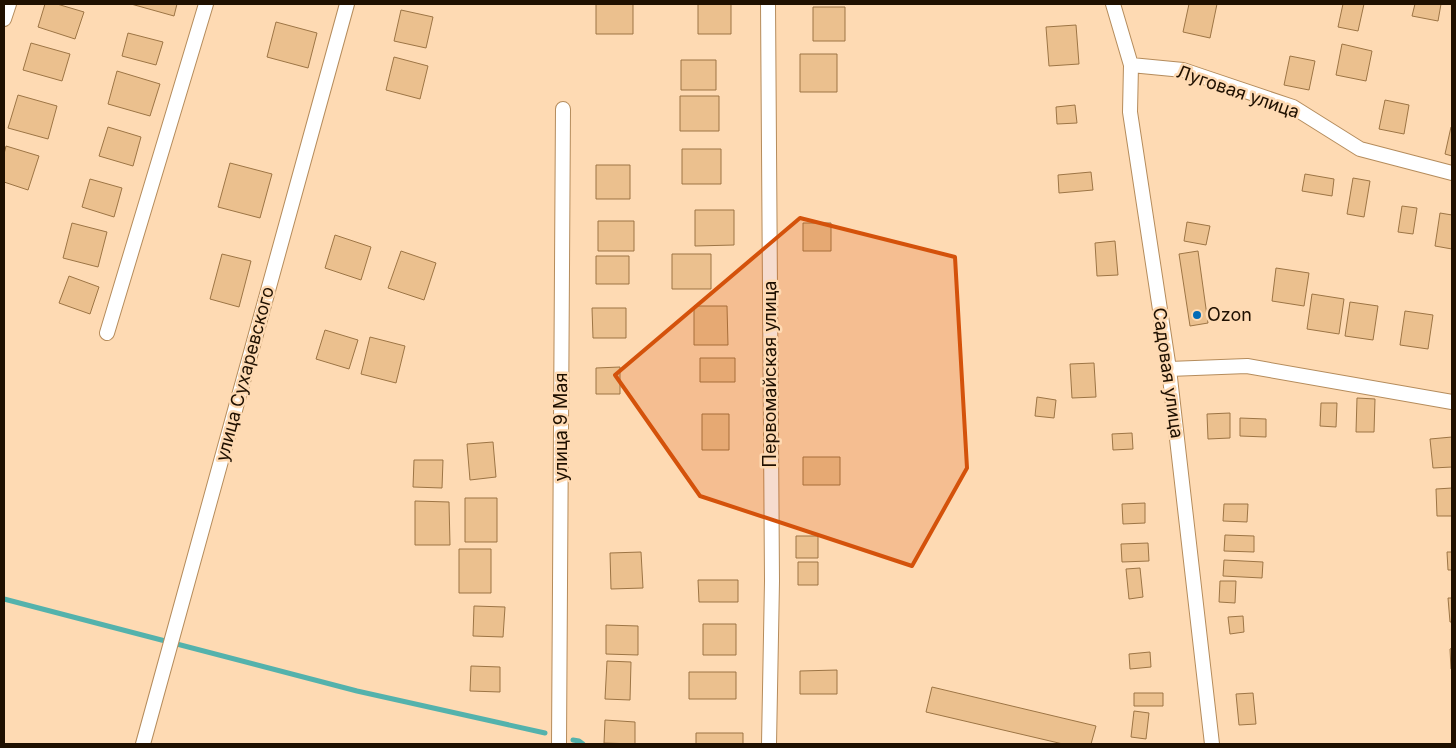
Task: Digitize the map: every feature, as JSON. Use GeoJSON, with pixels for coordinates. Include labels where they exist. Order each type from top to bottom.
{"type":"FeatureCollection","features":[{"type":"Feature","properties":{"kind":"street"},"geometry":{"type":"LineString","coordinates":[[4,19],[9,4]]}},
{"type":"Feature","properties":{"kind":"street"},"geometry":{"type":"LineString","coordinates":[[107,333],[206,4]]}},
{"type":"Feature","properties":{"kind":"street","name":"улица Сухаревского"},"geometry":{"type":"LineString","coordinates":[[143,744],[347,4]]}},
{"type":"Feature","properties":{"kind":"street","name":"Первомайская улица"},"geometry":{"type":"LineString","coordinates":[[768,4],[772,581],[769,744]]}},
{"type":"Feature","properties":{"kind":"street","name":"Садовая улица"},"geometry":{"type":"LineString","coordinates":[[1113,4],[1131,65],[1130,112],[1169,369],[1212,744]]}},
{"type":"Feature","properties":{"kind":"street","name":"Луговая улица"},"geometry":{"type":"LineString","coordinates":[[1131,65],[1183,70],[1192,73],[1293,107],[1360,149],[1452,173]]}},
{"type":"Feature","properties":{"kind":"street","name":"улица 9 Мая"},"geometry":{"type":"LineString","coordinates":[[559,744],[563,109]]}},
{"type":"Feature","properties":{"kind":"street"},"geometry":{"type":"LineString","coordinates":[[1169,369],[1247,366],[1452,402]]}},
{"type":"Feature","properties":{"kind":"highlighted area"},"geometry":{"type":"Polygon","coordinates":[[[800,218],[955,257],[967,468],[912,566],[700,496],[615,375],[800,218]]]}},
{"type":"Feature","properties":{"kind":"building"},"geometry":{"type":"Polygon","coordinates":[[[45,4],[57,4],[84,12],[75,39],[38,27],[45,4]]]}},
{"type":"Feature","properties":{"kind":"building"},"geometry":{"type":"Polygon","coordinates":[[[131,4],[177,4],[174,16],[131,4]]]}},
{"type":"Feature","properties":{"kind":"building"},"geometry":{"type":"Polygon","coordinates":[[[596,4],[633,4],[633,34],[596,34],[596,4]]]}},
{"type":"Feature","properties":{"kind":"building"},"geometry":{"type":"Polygon","coordinates":[[[698,4],[731,4],[731,34],[698,34],[698,4]]]}},
{"type":"Feature","properties":{"kind":"building"},"geometry":{"type":"Polygon","coordinates":[[[1189,4],[1217,4],[1210,38],[1183,32],[1189,4]]]}},
{"type":"Feature","properties":{"kind":"building"},"geometry":{"type":"Polygon","coordinates":[[[1343,4],[1364,4],[1358,31],[1338,27],[1343,4]]]}},
{"type":"Feature","properties":{"kind":"building"},"geometry":{"type":"Polygon","coordinates":[[[1415,4],[1441,4],[1438,21],[1412,16],[1415,4]]]}},
{"type":"Feature","properties":{"kind":"building"},"geometry":{"type":"Polygon","coordinates":[[[813,7],[845,7],[845,41],[813,41],[813,7]]]}},
{"type":"Feature","properties":{"kind":"building"},"geometry":{"type":"Polygon","coordinates":[[[401,10],[433,17],[426,48],[394,41],[401,10]]]}},
{"type":"Feature","properties":{"kind":"building"},"geometry":{"type":"Polygon","coordinates":[[[276,22],[317,33],[308,68],[267,57],[276,22]]]}},
{"type":"Feature","properties":{"kind":"building"},"geometry":{"type":"Polygon","coordinates":[[[1076,25],[1079,64],[1049,66],[1046,27],[1076,25]]]}},
{"type":"Feature","properties":{"kind":"building"},"geometry":{"type":"Polygon","coordinates":[[[128,33],[163,42],[156,65],[122,56],[128,33]]]}},
{"type":"Feature","properties":{"kind":"building"},"geometry":{"type":"Polygon","coordinates":[[[31,43],[70,54],[62,81],[23,70],[31,43]]]}},
{"type":"Feature","properties":{"kind":"building"},"geometry":{"type":"Polygon","coordinates":[[[1342,44],[1372,51],[1366,81],[1336,75],[1342,44]]]}},
{"type":"Feature","properties":{"kind":"building"},"geometry":{"type":"Polygon","coordinates":[[[800,54],[837,54],[837,92],[800,92],[800,54]]]}},
{"type":"Feature","properties":{"kind":"building"},"geometry":{"type":"Polygon","coordinates":[[[1290,56],[1315,61],[1309,90],[1284,85],[1290,56]]]}},
{"type":"Feature","properties":{"kind":"building"},"geometry":{"type":"Polygon","coordinates":[[[394,57],[428,66],[420,99],[386,90],[394,57]]]}},
{"type":"Feature","properties":{"kind":"building"},"geometry":{"type":"Polygon","coordinates":[[[681,60],[716,60],[716,90],[681,90],[681,60]]]}},
{"type":"Feature","properties":{"kind":"building"},"geometry":{"type":"Polygon","coordinates":[[[117,71],[160,84],[150,116],[108,104],[117,71]]]}},
{"type":"Feature","properties":{"kind":"building"},"geometry":{"type":"Polygon","coordinates":[[[18,95],[57,106],[48,139],[8,128],[18,95]]]}},
{"type":"Feature","properties":{"kind":"building"},"geometry":{"type":"Polygon","coordinates":[[[680,96],[719,96],[719,131],[680,131],[680,96]]]}},
{"type":"Feature","properties":{"kind":"building"},"geometry":{"type":"Polygon","coordinates":[[[1385,100],[1409,105],[1404,134],[1379,129],[1385,100]]]}},
{"type":"Feature","properties":{"kind":"building"},"geometry":{"type":"Polygon","coordinates":[[[1075,105],[1077,123],[1057,124],[1056,107],[1075,105]]]}},
{"type":"Feature","properties":{"kind":"building"},"geometry":{"type":"Polygon","coordinates":[[[108,127],[141,137],[133,166],[99,156],[108,127]]]}},
{"type":"Feature","properties":{"kind":"building"},"geometry":{"type":"Polygon","coordinates":[[[1452,127],[1452,156],[1445,154],[1452,127]]]}},
{"type":"Feature","properties":{"kind":"building"},"geometry":{"type":"Polygon","coordinates":[[[6,146],[39,156],[28,190],[4,182],[4,154],[6,146]]]}},
{"type":"Feature","properties":{"kind":"building"},"geometry":{"type":"Polygon","coordinates":[[[682,149],[721,149],[721,184],[682,184],[682,149]]]}},
{"type":"Feature","properties":{"kind":"building"},"geometry":{"type":"Polygon","coordinates":[[[230,163],[272,174],[260,218],[218,207],[230,163]]]}},
{"type":"Feature","properties":{"kind":"building"},"geometry":{"type":"Polygon","coordinates":[[[596,165],[630,165],[630,199],[596,199],[596,165]]]}},
{"type":"Feature","properties":{"kind":"building"},"geometry":{"type":"Polygon","coordinates":[[[1091,172],[1093,190],[1059,193],[1058,175],[1091,172]]]}},
{"type":"Feature","properties":{"kind":"building"},"geometry":{"type":"Polygon","coordinates":[[[1305,174],[1334,179],[1332,196],[1302,191],[1305,174]]]}},
{"type":"Feature","properties":{"kind":"building"},"geometry":{"type":"Polygon","coordinates":[[[1353,178],[1370,181],[1364,217],[1347,214],[1353,178]]]}},
{"type":"Feature","properties":{"kind":"building"},"geometry":{"type":"Polygon","coordinates":[[[90,179],[122,188],[114,217],[82,207],[90,179]]]}},
{"type":"Feature","properties":{"kind":"building"},"geometry":{"type":"Polygon","coordinates":[[[1402,206],[1417,208],[1413,234],[1398,232],[1402,206]]]}},
{"type":"Feature","properties":{"kind":"building"},"geometry":{"type":"Polygon","coordinates":[[[695,210],[734,210],[734,245],[695,246],[695,210]]]}},
{"type":"Feature","properties":{"kind":"building"},"geometry":{"type":"Polygon","coordinates":[[[1440,213],[1452,215],[1452,249],[1435,246],[1440,213]]]}},
{"type":"Feature","properties":{"kind":"building"},"geometry":{"type":"Polygon","coordinates":[[[598,221],[634,221],[634,251],[598,251],[598,221]]]}},
{"type":"Feature","properties":{"kind":"building"},"geometry":{"type":"Polygon","coordinates":[[[1187,222],[1210,226],[1206,245],[1184,241],[1187,222]]]}},
{"type":"Feature","properties":{"kind":"building"},"geometry":{"type":"Polygon","coordinates":[[[72,223],[107,232],[98,267],[63,258],[72,223]]]}},
{"type":"Feature","properties":{"kind":"building"},"geometry":{"type":"Polygon","coordinates":[[[803,223],[831,223],[831,251],[803,251],[803,223]]]}},
{"type":"Feature","properties":{"kind":"building"},"geometry":{"type":"Polygon","coordinates":[[[335,235],[371,247],[361,280],[325,268],[335,235]]]}},
{"type":"Feature","properties":{"kind":"building"},"geometry":{"type":"Polygon","coordinates":[[[1115,241],[1118,275],[1097,276],[1095,243],[1115,241]]]}},
{"type":"Feature","properties":{"kind":"building"},"geometry":{"type":"Polygon","coordinates":[[[401,251],[436,263],[424,300],[388,288],[401,251]]]}},
{"type":"Feature","properties":{"kind":"building"},"geometry":{"type":"Polygon","coordinates":[[[1198,251],[1208,323],[1190,326],[1179,254],[1198,251]]]}},
{"type":"Feature","properties":{"kind":"building"},"geometry":{"type":"Polygon","coordinates":[[[222,254],[251,261],[239,307],[210,299],[222,254]]]}},
{"type":"Feature","properties":{"kind":"building"},"geometry":{"type":"Polygon","coordinates":[[[672,254],[711,254],[711,289],[672,289],[672,254]]]}},
{"type":"Feature","properties":{"kind":"building"},"geometry":{"type":"Polygon","coordinates":[[[596,256],[629,256],[629,284],[596,284],[596,256]]]}},
{"type":"Feature","properties":{"kind":"building"},"geometry":{"type":"Polygon","coordinates":[[[1276,268],[1309,273],[1304,306],[1272,301],[1276,268]]]}},
{"type":"Feature","properties":{"kind":"building"},"geometry":{"type":"Polygon","coordinates":[[[69,276],[99,287],[90,314],[59,303],[69,276]]]}},
{"type":"Feature","properties":{"kind":"building"},"geometry":{"type":"Polygon","coordinates":[[[1312,294],[1344,299],[1339,334],[1307,329],[1312,294]]]}},
{"type":"Feature","properties":{"kind":"building"},"geometry":{"type":"Polygon","coordinates":[[[1350,302],[1378,306],[1373,340],[1345,336],[1350,302]]]}},
{"type":"Feature","properties":{"kind":"building"},"geometry":{"type":"Polygon","coordinates":[[[694,306],[727,306],[728,345],[694,345],[694,306]]]}},
{"type":"Feature","properties":{"kind":"building"},"geometry":{"type":"Polygon","coordinates":[[[592,308],[626,308],[626,338],[593,338],[592,308]]]}},
{"type":"Feature","properties":{"kind":"building"},"geometry":{"type":"Polygon","coordinates":[[[1405,311],[1433,315],[1428,349],[1400,345],[1405,311]]]}},
{"type":"Feature","properties":{"kind":"building"},"geometry":{"type":"Polygon","coordinates":[[[325,330],[358,340],[349,369],[316,359],[325,330]]]}},
{"type":"Feature","properties":{"kind":"building"},"geometry":{"type":"Polygon","coordinates":[[[370,337],[405,346],[396,383],[361,374],[370,337]]]}},
{"type":"Feature","properties":{"kind":"building"},"geometry":{"type":"Polygon","coordinates":[[[700,358],[735,358],[735,382],[700,382],[700,358]]]}},
{"type":"Feature","properties":{"kind":"building"},"geometry":{"type":"Polygon","coordinates":[[[1094,363],[1096,397],[1072,398],[1070,364],[1094,363]]]}},
{"type":"Feature","properties":{"kind":"building"},"geometry":{"type":"Polygon","coordinates":[[[620,367],[620,394],[596,394],[596,368],[620,367]]]}},
{"type":"Feature","properties":{"kind":"building"},"geometry":{"type":"Polygon","coordinates":[[[1037,397],[1056,400],[1054,418],[1035,416],[1037,397]]]}},
{"type":"Feature","properties":{"kind":"building"},"geometry":{"type":"Polygon","coordinates":[[[1357,398],[1375,399],[1374,432],[1356,432],[1357,398]]]}},
{"type":"Feature","properties":{"kind":"building"},"geometry":{"type":"Polygon","coordinates":[[[1321,403],[1337,403],[1336,427],[1320,426],[1321,403]]]}},
{"type":"Feature","properties":{"kind":"building"},"geometry":{"type":"Polygon","coordinates":[[[1230,413],[1230,438],[1208,439],[1207,414],[1230,413]]]}},
{"type":"Feature","properties":{"kind":"building"},"geometry":{"type":"Polygon","coordinates":[[[702,414],[729,414],[729,450],[702,450],[702,414]]]}},
{"type":"Feature","properties":{"kind":"building"},"geometry":{"type":"Polygon","coordinates":[[[1240,418],[1266,419],[1266,437],[1240,436],[1240,418]]]}},
{"type":"Feature","properties":{"kind":"building"},"geometry":{"type":"Polygon","coordinates":[[[1132,433],[1133,449],[1113,450],[1112,434],[1132,433]]]}},
{"type":"Feature","properties":{"kind":"building"},"geometry":{"type":"Polygon","coordinates":[[[1452,437],[1452,467],[1433,468],[1430,439],[1452,437]]]}},
{"type":"Feature","properties":{"kind":"building"},"geometry":{"type":"Polygon","coordinates":[[[493,442],[496,477],[470,480],[467,444],[493,442]]]}},
{"type":"Feature","properties":{"kind":"building"},"geometry":{"type":"Polygon","coordinates":[[[803,457],[840,457],[840,485],[803,485],[803,457]]]}},
{"type":"Feature","properties":{"kind":"building"},"geometry":{"type":"Polygon","coordinates":[[[414,460],[443,460],[442,488],[413,487],[414,460]]]}},
{"type":"Feature","properties":{"kind":"building"},"geometry":{"type":"Polygon","coordinates":[[[1452,488],[1452,516],[1437,516],[1436,489],[1452,488]]]}},
{"type":"Feature","properties":{"kind":"building"},"geometry":{"type":"Polygon","coordinates":[[[465,498],[497,498],[497,542],[465,542],[465,498]]]}},
{"type":"Feature","properties":{"kind":"building"},"geometry":{"type":"Polygon","coordinates":[[[415,501],[449,502],[450,545],[415,545],[415,501]]]}},
{"type":"Feature","properties":{"kind":"building"},"geometry":{"type":"Polygon","coordinates":[[[1145,503],[1145,523],[1123,524],[1122,504],[1145,503]]]}},
{"type":"Feature","properties":{"kind":"building"},"geometry":{"type":"Polygon","coordinates":[[[1224,504],[1248,504],[1247,522],[1223,521],[1224,504]]]}},
{"type":"Feature","properties":{"kind":"building"},"geometry":{"type":"Polygon","coordinates":[[[1225,535],[1254,536],[1254,552],[1224,551],[1225,535]]]}},
{"type":"Feature","properties":{"kind":"building"},"geometry":{"type":"Polygon","coordinates":[[[796,536],[818,536],[818,558],[796,558],[796,536]]]}},
{"type":"Feature","properties":{"kind":"building"},"geometry":{"type":"Polygon","coordinates":[[[1148,543],[1149,561],[1122,562],[1121,544],[1148,543]]]}},
{"type":"Feature","properties":{"kind":"building"},"geometry":{"type":"Polygon","coordinates":[[[459,549],[491,549],[491,593],[459,593],[459,549]]]}},
{"type":"Feature","properties":{"kind":"building"},"geometry":{"type":"Polygon","coordinates":[[[641,552],[643,588],[611,589],[610,553],[641,552]]]}},
{"type":"Feature","properties":{"kind":"building"},"geometry":{"type":"Polygon","coordinates":[[[1447,552],[1452,552],[1452,570],[1448,570],[1447,552]]]}},
{"type":"Feature","properties":{"kind":"building"},"geometry":{"type":"Polygon","coordinates":[[[1224,560],[1263,562],[1262,578],[1223,576],[1224,560]]]}},
{"type":"Feature","properties":{"kind":"building"},"geometry":{"type":"Polygon","coordinates":[[[798,562],[818,562],[818,585],[798,585],[798,562]]]}},
{"type":"Feature","properties":{"kind":"building"},"geometry":{"type":"Polygon","coordinates":[[[1140,568],[1143,597],[1129,599],[1126,569],[1140,568]]]}},
{"type":"Feature","properties":{"kind":"building"},"geometry":{"type":"Polygon","coordinates":[[[698,580],[738,580],[738,602],[699,602],[698,580]]]}},
{"type":"Feature","properties":{"kind":"building"},"geometry":{"type":"Polygon","coordinates":[[[1220,581],[1236,581],[1235,603],[1219,602],[1220,581]]]}},
{"type":"Feature","properties":{"kind":"building"},"geometry":{"type":"Polygon","coordinates":[[[1448,598],[1452,598],[1452,622],[1450,622],[1448,598]]]}},
{"type":"Feature","properties":{"kind":"building"},"geometry":{"type":"Polygon","coordinates":[[[474,606],[505,607],[503,637],[473,636],[474,606]]]}},
{"type":"Feature","properties":{"kind":"building"},"geometry":{"type":"Polygon","coordinates":[[[1243,616],[1244,632],[1230,634],[1228,617],[1243,616]]]}},
{"type":"Feature","properties":{"kind":"building"},"geometry":{"type":"Polygon","coordinates":[[[703,624],[736,624],[736,655],[703,655],[703,624]]]}},
{"type":"Feature","properties":{"kind":"building"},"geometry":{"type":"Polygon","coordinates":[[[606,625],[638,626],[638,655],[606,654],[606,625]]]}},
{"type":"Feature","properties":{"kind":"building"},"geometry":{"type":"Polygon","coordinates":[[[1452,648],[1452,669],[1451,669],[1450,649],[1452,648]]]}},
{"type":"Feature","properties":{"kind":"building"},"geometry":{"type":"Polygon","coordinates":[[[1150,652],[1151,667],[1130,669],[1129,654],[1150,652]]]}},
{"type":"Feature","properties":{"kind":"building"},"geometry":{"type":"Polygon","coordinates":[[[607,661],[631,662],[630,700],[605,699],[607,661]]]}},
{"type":"Feature","properties":{"kind":"building"},"geometry":{"type":"Polygon","coordinates":[[[471,666],[500,667],[500,692],[470,691],[471,666]]]}},
{"type":"Feature","properties":{"kind":"building"},"geometry":{"type":"Polygon","coordinates":[[[837,670],[837,694],[800,694],[800,671],[837,670]]]}},
{"type":"Feature","properties":{"kind":"building"},"geometry":{"type":"Polygon","coordinates":[[[689,672],[736,672],[736,699],[689,699],[689,672]]]}},
{"type":"Feature","properties":{"kind":"building"},"geometry":{"type":"Polygon","coordinates":[[[932,687],[1096,726],[1091,744],[1063,744],[926,712],[932,687]]]}},
{"type":"Feature","properties":{"kind":"building"},"geometry":{"type":"Polygon","coordinates":[[[1134,693],[1163,693],[1163,706],[1134,706],[1134,693]]]}},
{"type":"Feature","properties":{"kind":"building"},"geometry":{"type":"Polygon","coordinates":[[[1253,693],[1256,724],[1239,725],[1236,694],[1253,693]]]}},
{"type":"Feature","properties":{"kind":"building"},"geometry":{"type":"Polygon","coordinates":[[[1134,711],[1149,713],[1146,739],[1131,737],[1134,711]]]}},
{"type":"Feature","properties":{"kind":"building"},"geometry":{"type":"Polygon","coordinates":[[[605,720],[635,722],[635,744],[604,743],[605,720]]]}},
{"type":"Feature","properties":{"kind":"building"},"geometry":{"type":"Polygon","coordinates":[[[696,733],[743,733],[743,744],[696,744],[696,733]]]}},
{"type":"Feature","properties":{"kind":"waterway"},"geometry":{"type":"LineString","coordinates":[[4,599],[357,691],[545,733]]}},
{"type":"Feature","properties":{"kind":"waterway"},"geometry":{"type":"LineString","coordinates":[[573,740],[583,744]]}},
{"type":"Feature","properties":{"kind":"place","name":"Ozon"},"geometry":{"type":"Point","coordinates":[1197,315]}}]}
